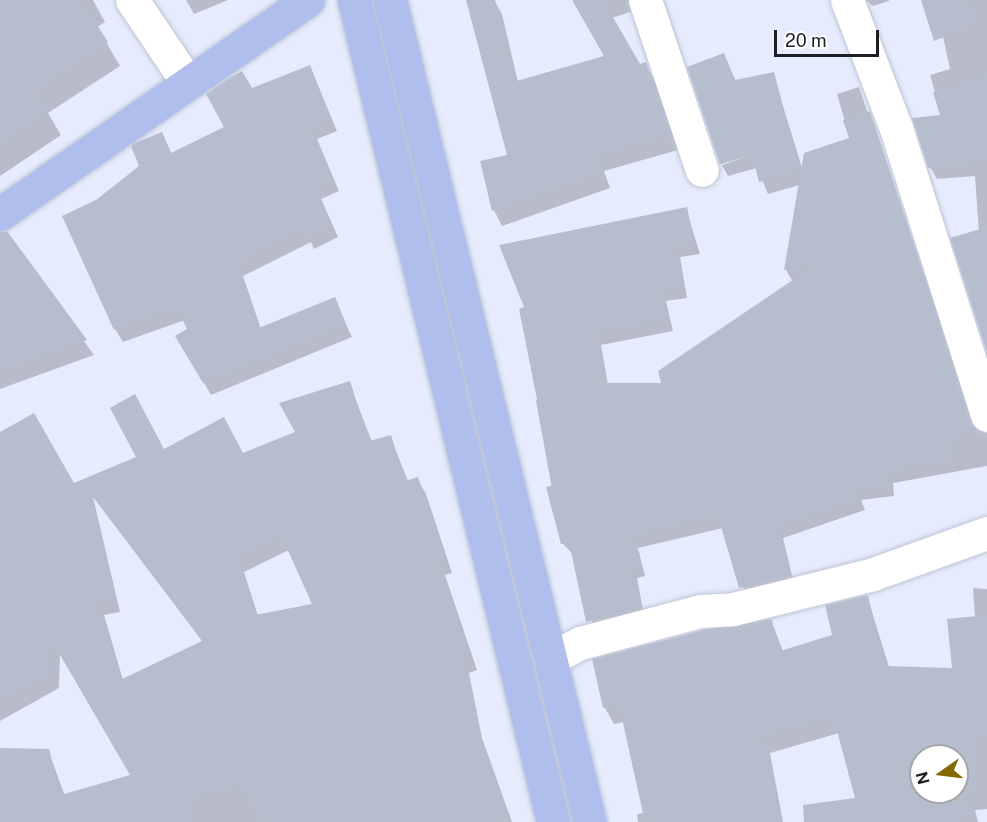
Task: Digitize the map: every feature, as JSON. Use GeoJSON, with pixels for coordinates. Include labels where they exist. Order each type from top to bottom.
{"type":"FeatureCollection","features":[{"type":"Feature","properties":{"kind":"main road"},"geometry":{"type":"LineString","coordinates":[[0,214],[308,0]]}},
{"type":"Feature","properties":{"kind":"main road"},"geometry":{"type":"LineString","coordinates":[[354,0],[553,822]]}},
{"type":"Feature","properties":{"kind":"main road"},"geometry":{"type":"LineString","coordinates":[[390,0],[590,822]]}},
{"type":"Feature","properties":{"kind":"street"},"geometry":{"type":"LineString","coordinates":[[132,0],[188,83]]}},
{"type":"Feature","properties":{"kind":"street"},"geometry":{"type":"LineString","coordinates":[[645,0],[702,170]]}},
{"type":"Feature","properties":{"kind":"street"},"geometry":{"type":"LineString","coordinates":[[847,0],[900,139],[987,415]]}},
{"type":"Feature","properties":{"kind":"street"},"geometry":{"type":"LineString","coordinates":[[550,658],[580,643],[689,614],[873,574],[987,533]]}},
{"type":"Feature","properties":{"kind":"building"},"geometry":{"type":"Polygon","coordinates":[[[0,0],[81,0],[108,42],[35,91],[49,111],[0,145],[0,0]]]}},
{"type":"Feature","properties":{"kind":"building"},"geometry":{"type":"Polygon","coordinates":[[[466,0],[495,0],[513,82],[604,56],[572,0],[603,0],[640,64],[646,62],[670,135],[596,156],[602,172],[492,211],[480,161],[507,155],[466,0]]]}},
{"type":"Feature","properties":{"kind":"building"},"geometry":{"type":"Polygon","coordinates":[[[921,0],[968,0],[977,23],[934,41],[921,0]]]}},
{"type":"Feature","properties":{"kind":"building"},"geometry":{"type":"Polygon","coordinates":[[[724,53],[735,80],[774,72],[800,171],[759,182],[752,155],[720,164],[687,67],[724,53]]]}},
{"type":"Feature","properties":{"kind":"building"},"geometry":{"type":"Polygon","coordinates":[[[310,65],[331,118],[311,126],[333,178],[315,186],[332,224],[306,237],[303,230],[237,263],[259,328],[335,297],[346,324],[203,383],[175,336],[187,329],[177,307],[114,330],[62,216],[96,200],[139,166],[131,146],[135,143],[162,132],[171,153],[224,127],[206,94],[229,78],[242,71],[252,88],[310,65]]]}},
{"type":"Feature","properties":{"kind":"building"},"geometry":{"type":"Polygon","coordinates":[[[987,75],[987,162],[928,168],[912,118],[940,115],[933,92],[987,75]]]}},
{"type":"Feature","properties":{"kind":"building"},"geometry":{"type":"Polygon","coordinates":[[[870,111],[976,430],[951,440],[955,459],[887,471],[888,485],[856,488],[859,498],[778,526],[789,576],[739,588],[718,516],[633,536],[639,564],[631,566],[640,608],[586,622],[569,542],[561,544],[546,487],[554,485],[519,309],[524,307],[499,245],[687,207],[694,242],[674,246],[681,286],[660,290],[668,319],[595,333],[603,383],[661,383],[658,371],[815,265],[784,270],[804,153],[849,138],[843,120],[870,111]]]}},
{"type":"Feature","properties":{"kind":"building"},"geometry":{"type":"Polygon","coordinates":[[[987,227],[987,353],[950,238],[987,227]]]}},
{"type":"Feature","properties":{"kind":"building"},"geometry":{"type":"Polygon","coordinates":[[[7,231],[87,340],[0,371],[0,232],[7,231]]]}},
{"type":"Feature","properties":{"kind":"building"},"geometry":{"type":"Polygon","coordinates":[[[350,381],[369,441],[391,435],[405,481],[418,477],[444,558],[438,560],[470,655],[461,658],[475,722],[506,822],[261,822],[239,786],[186,799],[194,822],[0,822],[0,748],[49,749],[61,795],[130,775],[52,641],[51,672],[0,702],[0,432],[34,413],[74,483],[136,457],[110,408],[135,394],[164,449],[224,417],[243,453],[295,432],[279,403],[350,381]],[[87,487],[113,597],[96,600],[120,680],[202,641],[87,487]],[[281,535],[236,557],[255,615],[312,604],[281,535]]]}},
{"type":"Feature","properties":{"kind":"building"},"geometry":{"type":"Polygon","coordinates":[[[868,595],[884,666],[952,668],[947,619],[987,615],[987,737],[975,736],[980,793],[969,794],[969,744],[909,744],[909,804],[969,804],[969,800],[974,816],[953,822],[804,822],[803,805],[855,798],[833,716],[762,737],[779,822],[645,822],[619,705],[603,708],[592,659],[703,630],[772,619],[777,652],[832,635],[825,605],[868,595]]]}}]}
